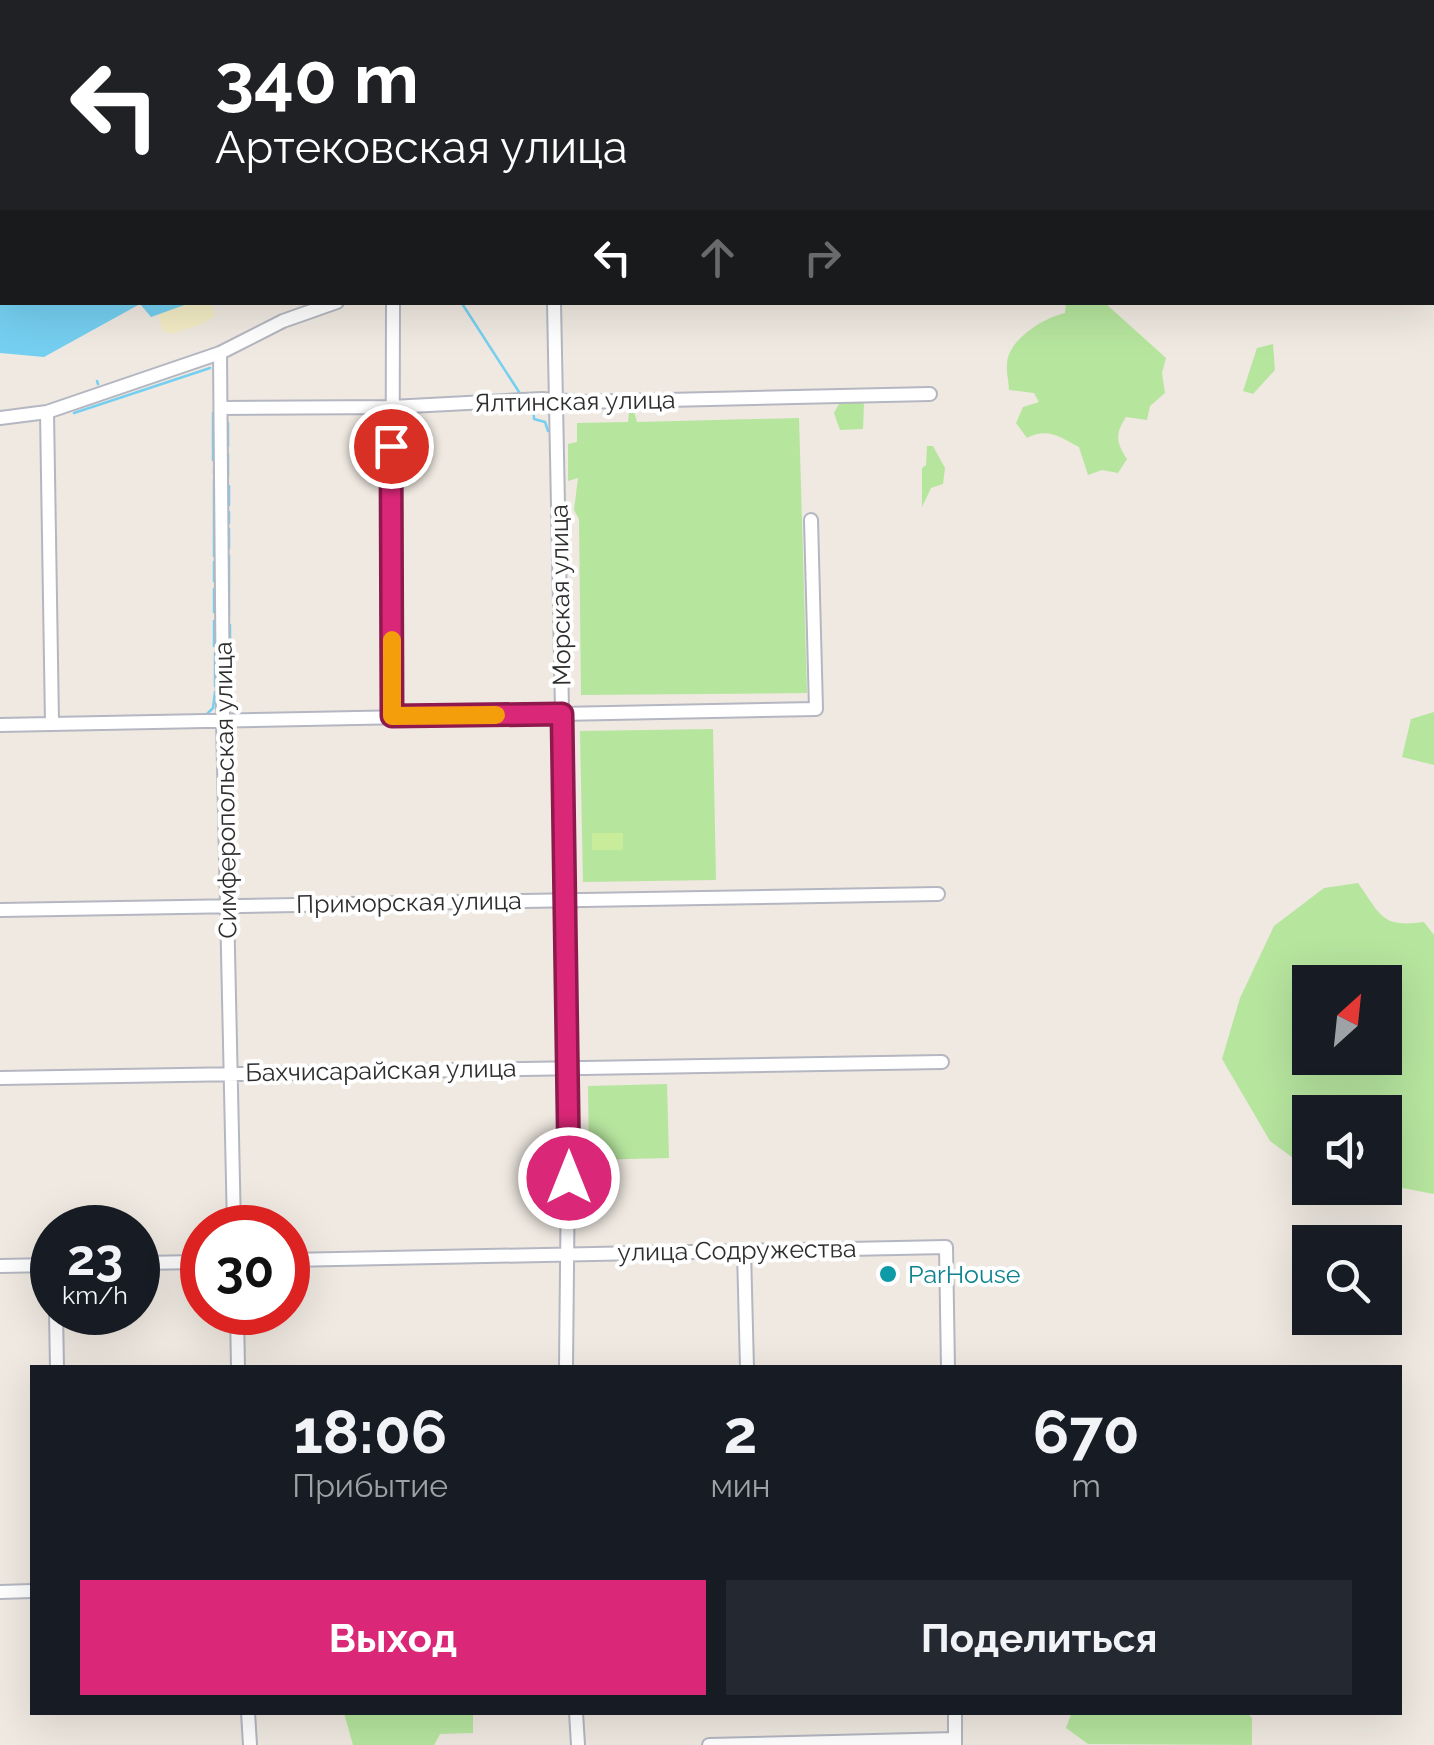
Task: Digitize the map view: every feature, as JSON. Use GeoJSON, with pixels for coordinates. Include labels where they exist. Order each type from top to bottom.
{"type":"FeatureCollection","features":[{"type":"Feature","properties":{"kind":"street"},"geometry":{"type":"LineString","coordinates":[[0,418],[47,412],[220,353],[295,316],[328,305]]}},
{"type":"Feature","properties":{"kind":"street"},"geometry":{"type":"LineString","coordinates":[[392,716],[393,305]]}},
{"type":"Feature","properties":{"kind":"street","name":"Морская улица"},"geometry":{"type":"LineString","coordinates":[[554,305],[568,1067],[566,1365]]}},
{"type":"Feature","properties":{"kind":"street","name":"Симферопольская улица"},"geometry":{"type":"LineString","coordinates":[[220,353],[234,1205]]}},
{"type":"Feature","properties":{"kind":"street","name":"Ялтинская улица"},"geometry":{"type":"LineString","coordinates":[[221,408],[930,394]]}},
{"type":"Feature","properties":{"kind":"street"},"geometry":{"type":"LineString","coordinates":[[47,412],[52,723]]}},
{"type":"Feature","properties":{"kind":"street"},"geometry":{"type":"LineString","coordinates":[[0,724],[816,710],[811,520]]}},
{"type":"Feature","properties":{"kind":"street","name":"Приморская улица"},"geometry":{"type":"LineString","coordinates":[[0,910],[938,894]]}},
{"type":"Feature","properties":{"kind":"street","name":"Бахчисарайская улица"},"geometry":{"type":"LineString","coordinates":[[0,1078],[942,1062]]}},
{"type":"Feature","properties":{"kind":"street","name":"улица Содружества"},"geometry":{"type":"LineString","coordinates":[[310,1259],[946,1246],[948,1365]]}},
{"type":"Feature","properties":{"kind":"street"},"geometry":{"type":"LineString","coordinates":[[744,1251],[747,1365]]}},
{"type":"Feature","properties":{"kind":"street"},"geometry":{"type":"LineString","coordinates":[[0,1266],[30,1265]]}},
{"type":"Feature","properties":{"kind":"street"},"geometry":{"type":"LineString","coordinates":[[56,1335],[57,1365]]}},
{"type":"Feature","properties":{"kind":"street"},"geometry":{"type":"LineString","coordinates":[[237,1335],[238,1365]]}},
{"type":"Feature","properties":{"kind":"street"},"geometry":{"type":"LineString","coordinates":[[0,1592],[30,1591]]}},
{"type":"Feature","properties":{"kind":"street"},"geometry":{"type":"LineString","coordinates":[[248,1715],[250,1745]]}},
{"type":"Feature","properties":{"kind":"street"},"geometry":{"type":"LineString","coordinates":[[576,1715],[578,1745]]}},
{"type":"Feature","properties":{"kind":"street"},"geometry":{"type":"LineString","coordinates":[[710,1745],[955,1742],[954,1715]]}},
{"type":"Feature","properties":{"kind":"green space"},"geometry":{"type":"Polygon","coordinates":[[[1066,305],[1107,305],[1166,358],[1162,373],[1165,393],[1150,406],[1147,420],[1126,417],[1120,428],[1119,443],[1127,459],[1118,473],[1102,470],[1088,475],[1079,447],[1048,433],[1027,438],[1016,423],[1023,407],[1039,402],[1034,393],[1009,390],[1007,368],[1013,347],[1028,332],[1065,313],[1066,305]]]}},
{"type":"Feature","properties":{"kind":"green space"},"geometry":{"type":"Polygon","coordinates":[[[1273,344],[1275,370],[1253,394],[1243,391],[1257,348],[1273,344]]]}},
{"type":"Feature","properties":{"kind":"green space"},"geometry":{"type":"Polygon","coordinates":[[[840,402],[864,403],[863,429],[840,430],[834,413],[840,402]]]}},
{"type":"Feature","properties":{"kind":"green space"},"geometry":{"type":"Polygon","coordinates":[[[629,411],[634,412],[637,422],[799,418],[807,693],[581,695],[579,519],[574,510],[578,478],[568,481],[568,444],[577,442],[577,423],[628,422],[629,411]]]}},
{"type":"Feature","properties":{"kind":"green space"},"geometry":{"type":"Polygon","coordinates":[[[927,446],[933,446],[945,468],[943,484],[931,488],[922,507],[922,468],[926,465],[927,446]]]}},
{"type":"Feature","properties":{"kind":"green space"},"geometry":{"type":"Polygon","coordinates":[[[1434,712],[1434,765],[1402,757],[1411,719],[1434,712]]]}},
{"type":"Feature","properties":{"kind":"green space"},"geometry":{"type":"Polygon","coordinates":[[[713,729],[716,880],[583,882],[580,731],[713,729]]]}},
{"type":"Feature","properties":{"kind":"green space"},"geometry":{"type":"Polygon","coordinates":[[[592,833],[623,833],[623,850],[592,850],[592,833]]]}},
{"type":"Feature","properties":{"kind":"green space"},"geometry":{"type":"Polygon","coordinates":[[[1358,883],[1384,917],[1399,923],[1424,922],[1434,935],[1434,1194],[1402,1188],[1402,1095],[1292,1095],[1292,1157],[1270,1141],[1222,1059],[1240,998],[1274,926],[1324,888],[1358,883]]]}},
{"type":"Feature","properties":{"kind":"green space"},"geometry":{"type":"Polygon","coordinates":[[[667,1084],[669,1158],[589,1160],[588,1086],[667,1084]]]}},
{"type":"Feature","properties":{"kind":"green space"},"geometry":{"type":"Polygon","coordinates":[[[345,1715],[473,1715],[473,1733],[440,1734],[434,1745],[353,1745],[345,1715]]]}},
{"type":"Feature","properties":{"kind":"green space"},"geometry":{"type":"Polygon","coordinates":[[[1071,1715],[1249,1715],[1252,1745],[1088,1744],[1066,1728],[1071,1715]]]}},
{"type":"Feature","properties":{"kind":"sand"},"geometry":{"type":"Polygon","coordinates":[[[184,305],[212,305],[215,316],[170,334],[162,330],[158,314],[184,305]]]}},
{"type":"Feature","properties":{"kind":"water"},"geometry":{"type":"Polygon","coordinates":[[[0,305],[138,305],[44,357],[0,353],[0,305]]]}},
{"type":"Feature","properties":{"kind":"water"},"geometry":{"type":"Polygon","coordinates":[[[141,305],[184,305],[151,317],[141,305]]]}},
{"type":"Feature","properties":{"kind":"waterway"},"geometry":{"type":"LineString","coordinates":[[463,305],[521,395]]}},
{"type":"Feature","properties":{"kind":"waterway"},"geometry":{"type":"LineString","coordinates":[[74,413],[210,368]]}},
{"type":"Feature","properties":{"kind":"waterway"},"geometry":{"type":"LineString","coordinates":[[533,404],[534,419],[545,422],[548,431]]}},
{"type":"Feature","properties":{"kind":"waterway"},"geometry":{"type":"LineString","coordinates":[[213,413],[213,460]]}},
{"type":"Feature","properties":{"kind":"waterway"},"geometry":{"type":"LineString","coordinates":[[228,423],[228,446]]}},
{"type":"Feature","properties":{"kind":"waterway"},"geometry":{"type":"LineString","coordinates":[[228,454],[228,477]]}},
{"type":"Feature","properties":{"kind":"waterway"},"geometry":{"type":"LineString","coordinates":[[214,469],[214,474]]}},
{"type":"Feature","properties":{"kind":"waterway"},"geometry":{"type":"LineString","coordinates":[[214,479],[214,556]]}},
{"type":"Feature","properties":{"kind":"waterway"},"geometry":{"type":"LineString","coordinates":[[229,486],[229,505]]}},
{"type":"Feature","properties":{"kind":"waterway"},"geometry":{"type":"LineString","coordinates":[[229,512],[229,523]]}},
{"type":"Feature","properties":{"kind":"waterway"},"geometry":{"type":"LineString","coordinates":[[229,529],[229,548]]}},
{"type":"Feature","properties":{"kind":"waterway"},"geometry":{"type":"LineString","coordinates":[[229,556],[229,616]]}},
{"type":"Feature","properties":{"kind":"waterway"},"geometry":{"type":"LineString","coordinates":[[214,562],[214,581]]}},
{"type":"Feature","properties":{"kind":"waterway"},"geometry":{"type":"LineString","coordinates":[[214,589],[214,612]]}},
{"type":"Feature","properties":{"kind":"waterway"},"geometry":{"type":"LineString","coordinates":[[214,621],[214,646]]}},
{"type":"Feature","properties":{"kind":"waterway"},"geometry":{"type":"LineString","coordinates":[[230,625],[230,661]]}},
{"type":"Feature","properties":{"kind":"waterway"},"geometry":{"type":"LineString","coordinates":[[215,653],[215,686]]}},
{"type":"Feature","properties":{"kind":"waterway"},"geometry":{"type":"LineString","coordinates":[[206,715],[213,708],[215,692]]}},
{"type":"Feature","properties":{"kind":"slow traffic"},"geometry":{"type":"LineString","coordinates":[[392,640],[392,716],[496,715]]}},
{"type":"Feature","properties":{"kind":"place","name":"ParHouse"},"geometry":{"type":"Point","coordinates":[888,1274]}},
{"type":"Feature","properties":{"kind":"route"},"geometry":{"type":"LineString","coordinates":[[391,446],[392,716],[562,714],[569,1178]]}}]}
